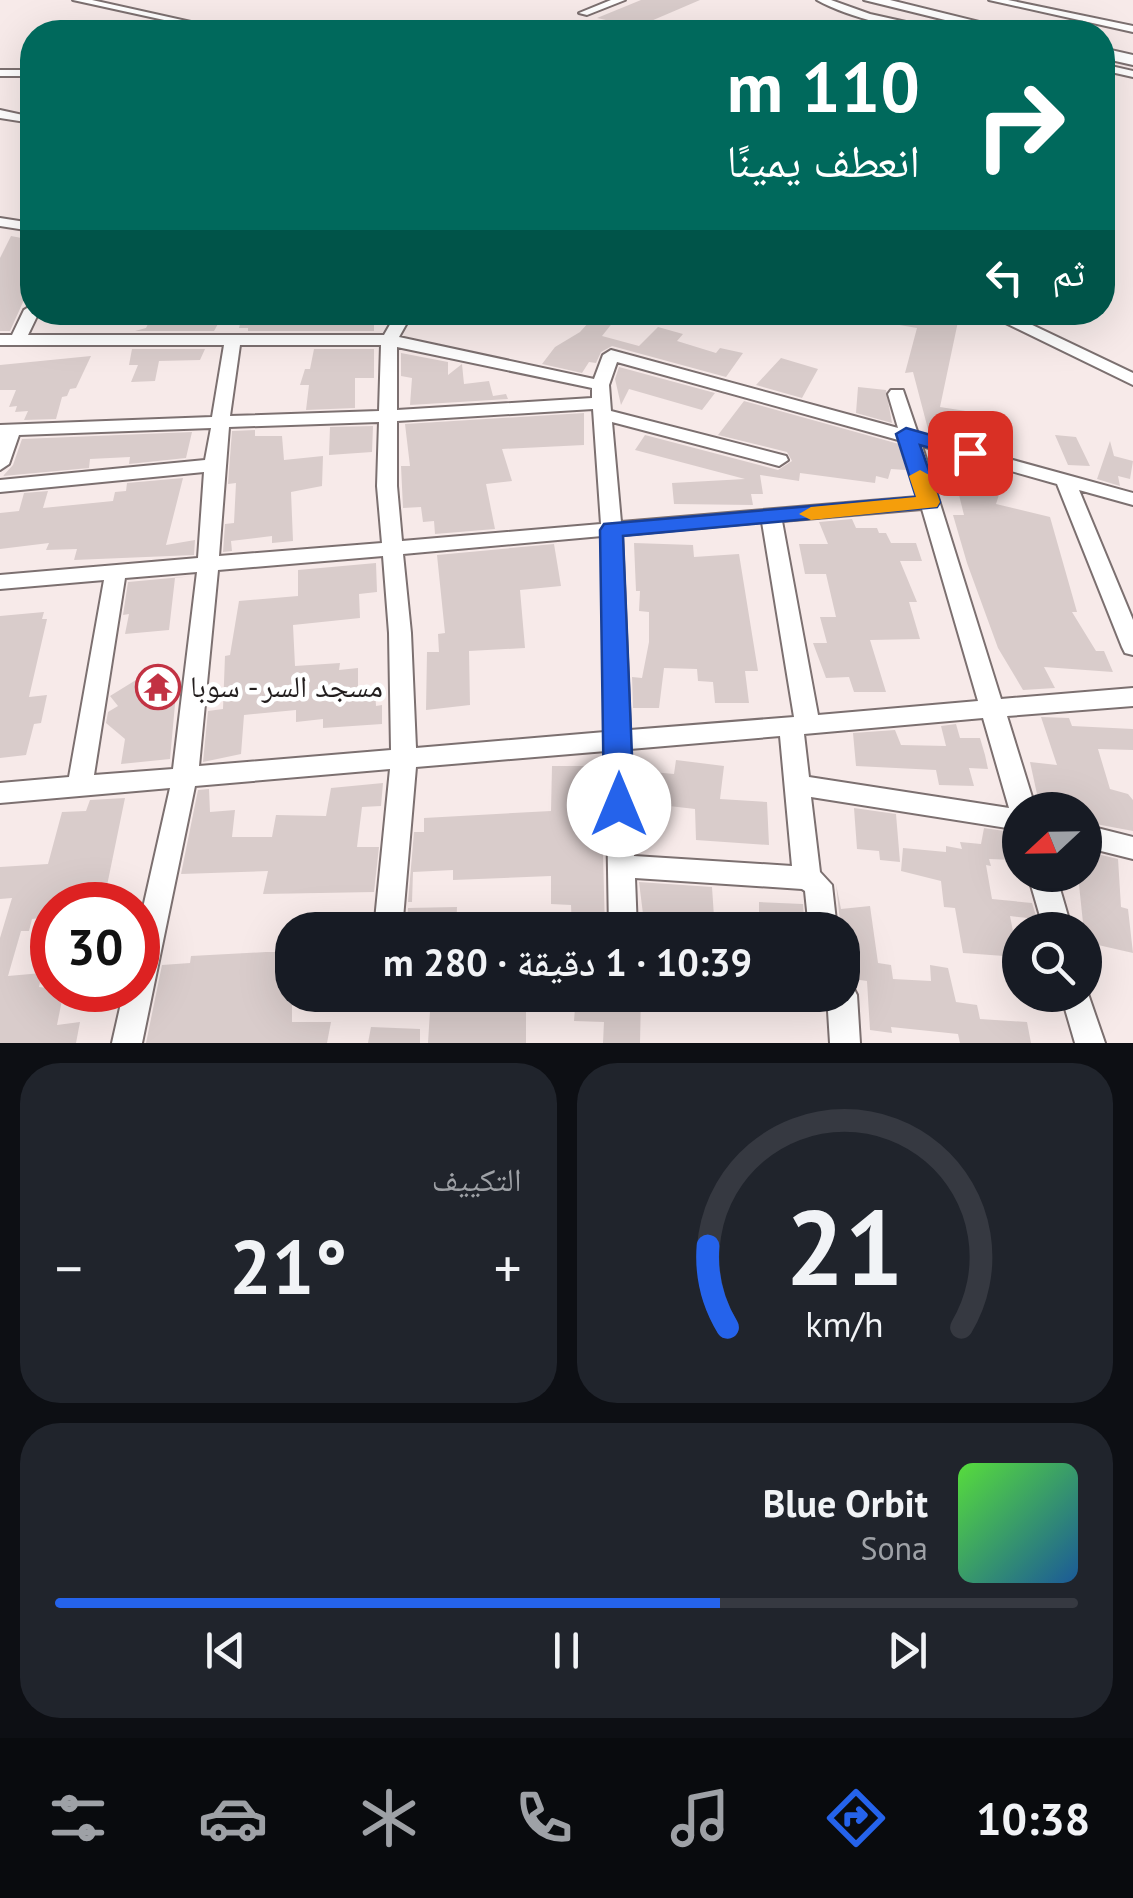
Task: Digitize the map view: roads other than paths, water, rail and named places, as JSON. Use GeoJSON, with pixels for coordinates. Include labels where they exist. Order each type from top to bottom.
{"type":"FeatureCollection","features":[{"type":"Feature","properties":{"kind":"highway"},"geometry":{"type":"LineString","coordinates":[[871,0],[968,20]]}},
{"type":"Feature","properties":{"kind":"highway"},"geometry":{"type":"LineString","coordinates":[[898,0],[977,20]]}},
{"type":"Feature","properties":{"kind":"street"},"geometry":{"type":"LineString","coordinates":[[78,0],[173,20]]}},
{"type":"Feature","properties":{"kind":"street"},"geometry":{"type":"LineString","coordinates":[[584,12],[620,0]]}},
{"type":"Feature","properties":{"kind":"street"},"geometry":{"type":"LineString","coordinates":[[822,0],[888,20]]}},
{"type":"Feature","properties":{"kind":"street"},"geometry":{"type":"LineString","coordinates":[[994,0],[1089,20]]}},
{"type":"Feature","properties":{"kind":"street"},"geometry":{"type":"LineString","coordinates":[[390,912],[404,757],[386,416],[389,340],[398,325]]}},
{"type":"Feature","properties":{"kind":"street"},"geometry":{"type":"LineString","coordinates":[[1019,325],[1133,380]]}},
{"type":"Feature","properties":{"kind":"street"},"geometry":{"type":"LineString","coordinates":[[127,1043],[185,776],[208,563],[214,465],[233,338]]}},
{"type":"Feature","properties":{"kind":"street"},"geometry":{"type":"LineString","coordinates":[[9,340],[389,340],[602,400],[779,460]]}},
{"type":"Feature","properties":{"kind":"street"},"geometry":{"type":"LineString","coordinates":[[623,912],[612,530],[602,400],[610,357],[615,354],[1133,499]]}},
{"type":"Feature","properties":{"kind":"street"},"geometry":{"type":"LineString","coordinates":[[896,394],[1017,792]]}},
{"type":"Feature","properties":{"kind":"street"},"geometry":{"type":"LineString","coordinates":[[0,464],[6,429],[386,416],[602,400]]}},
{"type":"Feature","properties":{"kind":"street"},"geometry":{"type":"LineString","coordinates":[[0,486],[214,465]]}},
{"type":"Feature","properties":{"kind":"street"},"geometry":{"type":"LineString","coordinates":[[1066,480],[1133,647]]}},
{"type":"Feature","properties":{"kind":"street"},"geometry":{"type":"LineString","coordinates":[[0,582],[929,502]]}},
{"type":"Feature","properties":{"kind":"street"},"geometry":{"type":"LineString","coordinates":[[772,517],[800,726],[796,784],[807,878]]}},
{"type":"Feature","properties":{"kind":"street"},"geometry":{"type":"LineString","coordinates":[[80,785],[116,571]]}},
{"type":"Feature","properties":{"kind":"street"},"geometry":{"type":"LineString","coordinates":[[0,793],[1133,697]]}},
{"type":"Feature","properties":{"kind":"street"},"geometry":{"type":"LineString","coordinates":[[796,784],[1002,817]]}},
{"type":"Feature","properties":{"kind":"street"},"geometry":{"type":"LineString","coordinates":[[1102,840],[1133,848]]}},
{"type":"Feature","properties":{"kind":"street"},"geometry":{"type":"LineString","coordinates":[[619,866],[807,878],[818,885],[821,912]]}},
{"type":"Feature","properties":{"kind":"street"},"geometry":{"type":"LineString","coordinates":[[843,1012],[846,1043]]}},
{"type":"Feature","properties":{"kind":"street"},"geometry":{"type":"LineString","coordinates":[[1081,1012],[1090,1043]]}},
{"type":"Feature","properties":{"kind":"place","name":"مسجد السر - سوبا"},"geometry":{"type":"Point","coordinates":[158,687]}}]}
